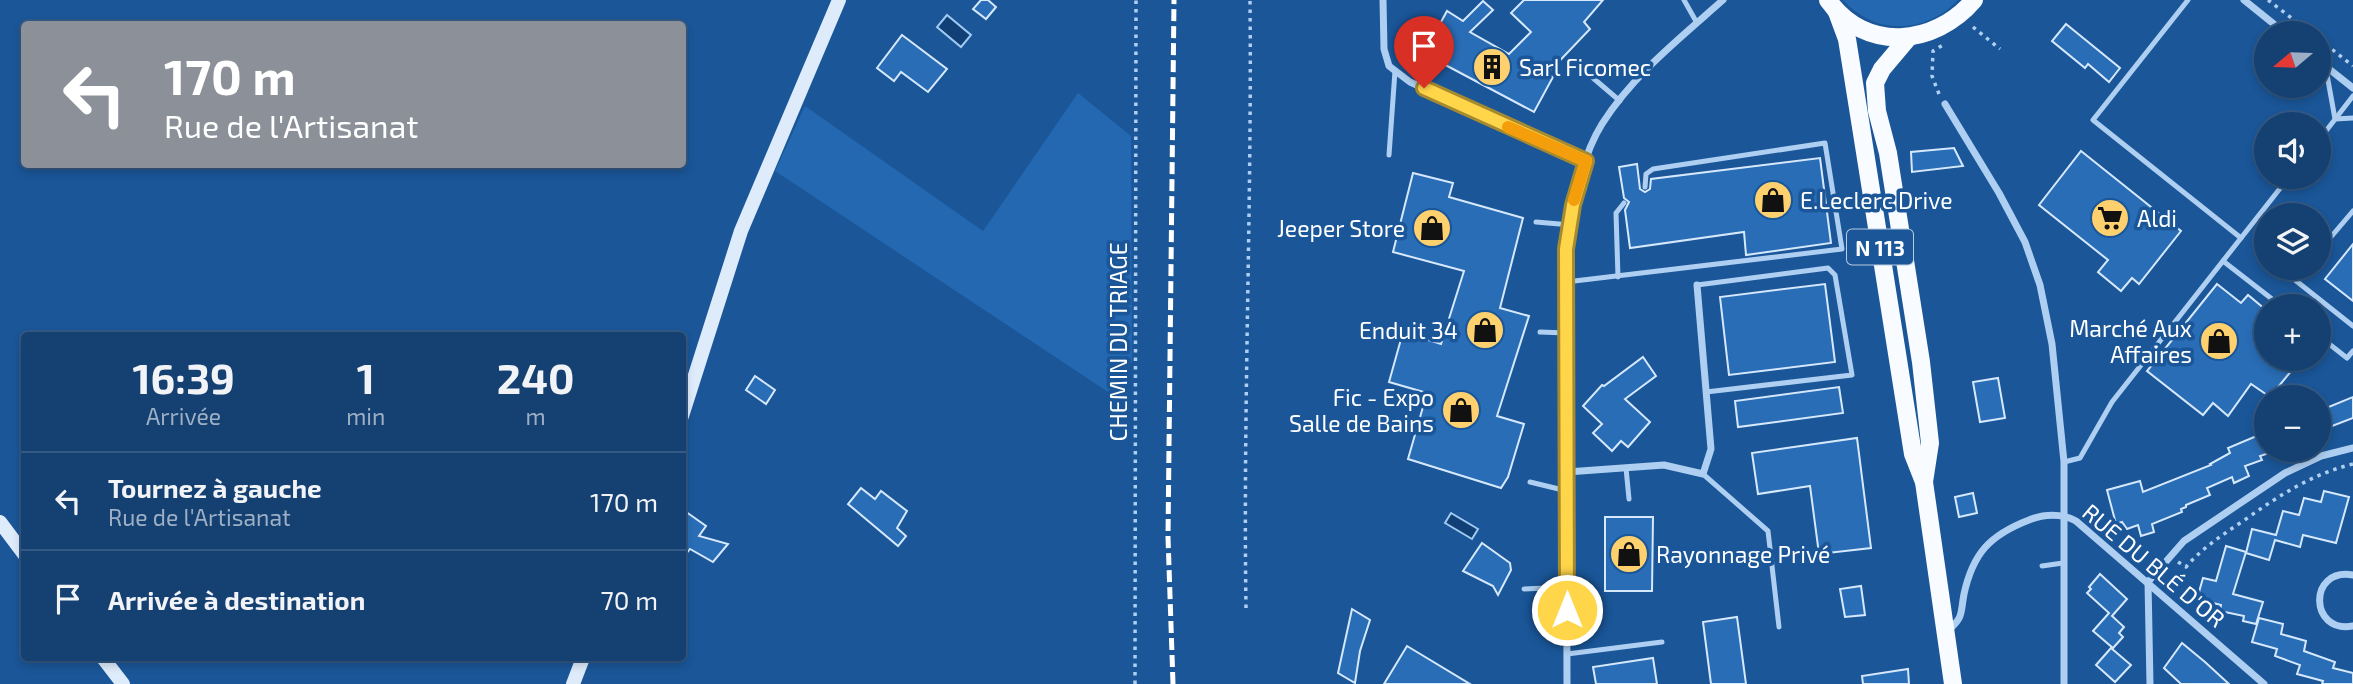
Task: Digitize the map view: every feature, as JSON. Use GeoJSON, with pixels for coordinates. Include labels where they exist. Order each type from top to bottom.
{"type":"FeatureCollection","features":[{"type":"Feature","properties":{"kind":"main road"},"geometry":{"type":"LineString","coordinates":[[1832,6],[1871,32],[1909,37],[1945,26],[1961,15],[1974,0]]}},
{"type":"Feature","properties":{"kind":"main road","name":"N 113"},"geometry":{"type":"LineString","coordinates":[[1832,6],[1847,39],[1913,454],[1924,482],[1953,684]]}},
{"type":"Feature","properties":{"kind":"main road","name":"N 113"},"geometry":{"type":"LineString","coordinates":[[1909,37],[1882,69],[1875,83],[1877,111],[1888,153],[1921,362],[1930,443],[1924,482]]}},
{"type":"Feature","properties":{"kind":"street"},"geometry":{"type":"LineString","coordinates":[[686,403],[741,231],[839,0]]}},
{"type":"Feature","properties":{"kind":"street"},"geometry":{"type":"LineString","coordinates":[[1383,0],[1384,49],[1389,66],[1395,71],[1410,82],[1586,161]]}},
{"type":"Feature","properties":{"kind":"street"},"geometry":{"type":"LineString","coordinates":[[1567,684],[1566,249],[1573,205],[1586,161],[1601,125],[1641,73],[1723,0]]}},
{"type":"Feature","properties":{"kind":"street"},"geometry":{"type":"LineString","coordinates":[[2244,0],[2270,21]]}},
{"type":"Feature","properties":{"kind":"street"},"geometry":{"type":"LineString","coordinates":[[2331,70],[2353,88]]}},
{"type":"Feature","properties":{"kind":"street"},"geometry":{"type":"LineString","coordinates":[[1945,104],[2025,242],[2040,285],[2052,344],[2064,462],[2064,684]]}},
{"type":"Feature","properties":{"kind":"street"},"geometry":{"type":"LineString","coordinates":[[1567,472],[1664,466],[1703,474],[1711,449],[1697,285]]}},
{"type":"Feature","properties":{"kind":"street"},"geometry":{"type":"LineString","coordinates":[[2150,684],[2148,582],[2184,541],[2285,473],[2321,456],[2353,449]]}},
{"type":"Feature","properties":{"kind":"street","name":"RUE DU BLÉ D'OR"},"geometry":{"type":"LineString","coordinates":[[1947,633],[1961,619],[1970,572],[1989,542],[2005,530],[2037,517],[2063,515],[2076,521],[2264,684]]}},
{"type":"Feature","properties":{"kind":"street"},"geometry":{"type":"LineString","coordinates":[[0,522],[21,550]]}},
{"type":"Feature","properties":{"kind":"street"},"geometry":{"type":"LineString","coordinates":[[2353,575],[2337,575],[2330,579],[2320,592],[2319,600],[2325,617],[2332,624],[2341,627],[2353,626]]}},
{"type":"Feature","properties":{"kind":"street"},"geometry":{"type":"LineString","coordinates":[[105,661],[123,684]]}},
{"type":"Feature","properties":{"kind":"street"},"geometry":{"type":"LineString","coordinates":[[572,684],[582,661]]}},
{"type":"Feature","properties":{"kind":"lane"},"geometry":{"type":"LineString","coordinates":[[1684,0],[1697,23]]}},
{"type":"Feature","properties":{"kind":"lane"},"geometry":{"type":"LineString","coordinates":[[2188,0],[2093,120],[2241,238]]}},
{"type":"Feature","properties":{"kind":"lane"},"geometry":{"type":"LineString","coordinates":[[1579,66],[1620,101]]}},
{"type":"Feature","properties":{"kind":"lane"},"geometry":{"type":"LineString","coordinates":[[1389,155],[1395,71]]}},
{"type":"Feature","properties":{"kind":"lane"},"geometry":{"type":"LineString","coordinates":[[2331,90],[2335,119]]}},
{"type":"Feature","properties":{"kind":"lane"},"geometry":{"type":"LineString","coordinates":[[2331,124],[2353,96]]}},
{"type":"Feature","properties":{"kind":"lane"},"geometry":{"type":"LineString","coordinates":[[2335,119],[2353,118]]}},
{"type":"Feature","properties":{"kind":"lane"},"geometry":{"type":"LineString","coordinates":[[1566,282],[1842,249],[1825,143],[1653,169],[1646,174],[1645,187]]}},
{"type":"Feature","properties":{"kind":"lane"},"geometry":{"type":"LineString","coordinates":[[2064,462],[2080,458],[2112,402],[2280,189]]}},
{"type":"Feature","properties":{"kind":"lane"},"geometry":{"type":"LineString","coordinates":[[1618,276],[1616,213],[1624,203]]}},
{"type":"Feature","properties":{"kind":"lane"},"geometry":{"type":"LineString","coordinates":[[2331,237],[2353,211]]}},
{"type":"Feature","properties":{"kind":"lane"},"geometry":{"type":"LineString","coordinates":[[1536,222],[1570,225]]}},
{"type":"Feature","properties":{"kind":"lane"},"geometry":{"type":"LineString","coordinates":[[2223,261],[2266,294]]}},
{"type":"Feature","properties":{"kind":"lane"},"geometry":{"type":"LineString","coordinates":[[1697,285],[1828,268],[1835,275],[1852,375],[1706,392]]}},
{"type":"Feature","properties":{"kind":"lane"},"geometry":{"type":"LineString","coordinates":[[2295,280],[2353,326]]}},
{"type":"Feature","properties":{"kind":"lane"},"geometry":{"type":"LineString","coordinates":[[1540,332],[1566,333]]}},
{"type":"Feature","properties":{"kind":"lane"},"geometry":{"type":"LineString","coordinates":[[2331,345],[2347,358],[2353,351]]}},
{"type":"Feature","properties":{"kind":"lane"},"geometry":{"type":"LineString","coordinates":[[1626,468],[1629,499]]}},
{"type":"Feature","properties":{"kind":"lane"},"geometry":{"type":"LineString","coordinates":[[1703,474],[1768,531],[1779,627]]}},
{"type":"Feature","properties":{"kind":"lane"},"geometry":{"type":"LineString","coordinates":[[1530,482],[1567,491]]}},
{"type":"Feature","properties":{"kind":"lane"},"geometry":{"type":"LineString","coordinates":[[2042,566],[2063,563]]}},
{"type":"Feature","properties":{"kind":"lane"},"geometry":{"type":"LineString","coordinates":[[1524,589],[1567,587]]}},
{"type":"Feature","properties":{"kind":"lane"},"geometry":{"type":"LineString","coordinates":[[1567,654],[1662,642]]}},
{"type":"Feature","properties":{"kind":"path","name":"CHEMIN DU TRIAGE"},"geometry":{"type":"LineString","coordinates":[[1135,684],[1136,0]]}},
{"type":"Feature","properties":{"kind":"path"},"geometry":{"type":"LineString","coordinates":[[1246,608],[1244,477],[1251,109],[1250,0]]}},
{"type":"Feature","properties":{"kind":"path"},"geometry":{"type":"LineString","coordinates":[[2268,0],[2295,21]]}},
{"type":"Feature","properties":{"kind":"path"},"geometry":{"type":"LineString","coordinates":[[1963,33],[1979,21]]}},
{"type":"Feature","properties":{"kind":"path"},"geometry":{"type":"LineString","coordinates":[[1973,27],[2000,49]]}},
{"type":"Feature","properties":{"kind":"path"},"geometry":{"type":"LineString","coordinates":[[1945,104],[1931,76],[1933,51],[1953,39]]}},
{"type":"Feature","properties":{"kind":"path"},"geometry":{"type":"LineString","coordinates":[[2331,49],[2353,66]]}},
{"type":"Feature","properties":{"kind":"path"},"geometry":{"type":"LineString","coordinates":[[2171,557],[2186,567],[2201,549],[2294,486],[2336,468],[2353,464]]}},
{"type":"Feature","properties":{"kind":"shaded area"},"geometry":{"type":"Polygon","coordinates":[[[1843,0],[1958,0],[1931,19],[1900,26],[1870,20],[1843,0]]]}},
{"type":"Feature","properties":{"kind":"shaded area"},"geometry":{"type":"Polygon","coordinates":[[[947,15],[971,35],[961,47],[937,27],[947,15]]]}},
{"type":"Feature","properties":{"kind":"shaded area"},"geometry":{"type":"Polygon","coordinates":[[[1078,93],[1131,136],[1132,361],[1114,396],[775,171],[805,106],[983,231],[1078,93]]]}},
{"type":"Feature","properties":{"kind":"shaded area"},"geometry":{"type":"Polygon","coordinates":[[[1451,513],[1478,529],[1472,539],[1445,523],[1451,513]]]}},
{"type":"Feature","properties":{"kind":"building"},"geometry":{"type":"Polygon","coordinates":[[[981,0],[988,0],[996,7],[986,19],[973,9],[981,0]]]}},
{"type":"Feature","properties":{"kind":"building"},"geometry":{"type":"Polygon","coordinates":[[[1524,0],[1603,0],[1584,22],[1590,29],[1547,74],[1553,77],[1534,112],[1419,51],[1431,28],[1436,31],[1447,11],[1463,21],[1483,1],[1493,10],[1470,32],[1509,54],[1531,32],[1511,13],[1524,0]]]}},
{"type":"Feature","properties":{"kind":"building"},"geometry":{"type":"Polygon","coordinates":[[[2066,24],[2120,68],[2109,82],[2088,64],[2085,68],[2052,41],[2066,24]]]}},
{"type":"Feature","properties":{"kind":"building"},"geometry":{"type":"Polygon","coordinates":[[[902,35],[947,69],[928,92],[901,72],[894,81],[877,68],[902,35]]]}},
{"type":"Feature","properties":{"kind":"building"},"geometry":{"type":"Polygon","coordinates":[[[1954,148],[1963,166],[1912,172],[1911,152],[1954,148]]]}},
{"type":"Feature","properties":{"kind":"building","name":"Aldi"},"geometry":{"type":"Polygon","coordinates":[[[2081,151],[2181,231],[2139,284],[2132,278],[2121,291],[2098,272],[2108,260],[2039,205],[2081,151]]]}},
{"type":"Feature","properties":{"kind":"building"},"geometry":{"type":"Polygon","coordinates":[[[1820,158],[1831,243],[1746,255],[1744,232],[1630,248],[1625,210],[1629,202],[1624,198],[1619,167],[1637,164],[1640,189],[1645,192],[1650,189],[1651,179],[1820,158]]]}},
{"type":"Feature","properties":{"kind":"building"},"geometry":{"type":"Polygon","coordinates":[[[1413,173],[1453,183],[1449,197],[1523,218],[1500,308],[1529,316],[1497,416],[1524,424],[1508,477],[1501,488],[1408,459],[1427,393],[1389,382],[1403,332],[1441,344],[1464,271],[1393,252],[1413,173]]]}},
{"type":"Feature","properties":{"kind":"building"},"geometry":{"type":"Polygon","coordinates":[[[2353,244],[2353,301],[2326,280],[2331,280],[2331,272],[2353,244]]]}},
{"type":"Feature","properties":{"kind":"building"},"geometry":{"type":"Polygon","coordinates":[[[1825,284],[1835,362],[1729,375],[1720,297],[1825,284]]]}},
{"type":"Feature","properties":{"kind":"building","name":"Marché Aux Affaires"},"geometry":{"type":"Polygon","coordinates":[[[2217,284],[2241,303],[2248,295],[2254,300],[2254,371],[2291,371],[2280,385],[2251,384],[2228,416],[2213,403],[2203,415],[2147,371],[2217,284]]]}},
{"type":"Feature","properties":{"kind":"building"},"geometry":{"type":"Polygon","coordinates":[[[1643,357],[1656,376],[1625,399],[1650,422],[1628,447],[1621,441],[1612,451],[1593,433],[1602,424],[1583,406],[1602,385],[1643,357]]]}},
{"type":"Feature","properties":{"kind":"building"},"geometry":{"type":"Polygon","coordinates":[[[755,376],[775,390],[766,404],[746,390],[755,376]]]}},
{"type":"Feature","properties":{"kind":"building"},"geometry":{"type":"Polygon","coordinates":[[[1998,378],[2005,418],[1980,422],[1973,382],[1998,378]]]}},
{"type":"Feature","properties":{"kind":"building"},"geometry":{"type":"Polygon","coordinates":[[[1839,387],[1843,413],[1738,427],[1735,401],[1839,387]]]}},
{"type":"Feature","properties":{"kind":"building"},"geometry":{"type":"Polygon","coordinates":[[[2353,397],[2353,418],[2331,426],[2331,406],[2353,397]]]}},
{"type":"Feature","properties":{"kind":"building"},"geometry":{"type":"Polygon","coordinates":[[[2254,437],[2254,462],[2256,462],[2245,466],[2249,476],[2234,483],[2232,477],[2207,488],[2210,495],[2186,505],[2181,509],[2182,512],[2152,524],[2154,532],[2141,536],[2138,525],[2127,529],[2122,522],[2116,524],[2107,490],[2140,481],[2143,492],[2211,465],[2230,453],[2228,448],[2254,437]]]}},
{"type":"Feature","properties":{"kind":"building"},"geometry":{"type":"Polygon","coordinates":[[[1857,438],[1871,548],[1819,554],[1810,486],[1758,494],[1752,453],[1857,438]]]}},
{"type":"Feature","properties":{"kind":"building"},"geometry":{"type":"Polygon","coordinates":[[[861,488],[875,499],[881,491],[907,511],[897,528],[906,536],[898,546],[848,504],[861,488]]]}},
{"type":"Feature","properties":{"kind":"building"},"geometry":{"type":"Polygon","coordinates":[[[2324,491],[2349,497],[2336,543],[2303,535],[2300,547],[2275,540],[2269,560],[2246,553],[2252,529],[2276,535],[2283,511],[2299,515],[2304,498],[2321,502],[2324,491]]]}},
{"type":"Feature","properties":{"kind":"building"},"geometry":{"type":"Polygon","coordinates":[[[1973,493],[1977,513],[1959,517],[1955,497],[1973,493]]]}},
{"type":"Feature","properties":{"kind":"building"},"geometry":{"type":"Polygon","coordinates":[[[686,512],[706,526],[699,536],[728,544],[713,562],[690,549],[686,554],[686,512]]]}},
{"type":"Feature","properties":{"kind":"building","name":"Rayonnage Privé"},"geometry":{"type":"Polygon","coordinates":[[[1605,517],[1653,517],[1652,591],[1605,591],[1605,517]]]}},
{"type":"Feature","properties":{"kind":"building"},"geometry":{"type":"Polygon","coordinates":[[[1482,543],[1510,563],[1511,570],[1498,595],[1493,586],[1463,571],[1482,543]]]}},
{"type":"Feature","properties":{"kind":"building"},"geometry":{"type":"Polygon","coordinates":[[[2226,546],[2246,552],[2233,594],[2263,602],[2256,624],[2243,621],[2244,616],[2220,611],[2221,605],[2197,599],[2203,578],[2216,581],[2226,546]]]}},
{"type":"Feature","properties":{"kind":"building"},"geometry":{"type":"Polygon","coordinates":[[[2100,574],[2127,599],[2112,616],[2124,627],[2119,633],[2123,637],[2113,648],[2093,631],[2109,613],[2087,593],[2100,574]]]}},
{"type":"Feature","properties":{"kind":"building"},"geometry":{"type":"Polygon","coordinates":[[[1861,586],[1865,615],[1845,617],[1840,589],[1861,586]]]}},
{"type":"Feature","properties":{"kind":"building"},"geometry":{"type":"Polygon","coordinates":[[[1352,609],[1370,620],[1360,651],[1355,683],[1338,673],[1352,609]]]}},
{"type":"Feature","properties":{"kind":"building"},"geometry":{"type":"Polygon","coordinates":[[[1737,617],[1746,684],[1711,684],[1703,622],[1737,617]]]}},
{"type":"Feature","properties":{"kind":"building"},"geometry":{"type":"Polygon","coordinates":[[[2259,618],[2283,624],[2281,634],[2306,641],[2304,651],[2335,662],[2333,668],[2353,673],[2353,684],[2322,684],[2323,681],[2297,674],[2300,665],[2275,656],[2277,649],[2252,642],[2259,618]]]}},
{"type":"Feature","properties":{"kind":"building"},"geometry":{"type":"Polygon","coordinates":[[[2182,643],[2229,684],[2181,684],[2164,668],[2182,643]]]}},
{"type":"Feature","properties":{"kind":"building"},"geometry":{"type":"Polygon","coordinates":[[[1407,646],[1470,684],[1384,684],[1407,646]]]}},
{"type":"Feature","properties":{"kind":"building"},"geometry":{"type":"Polygon","coordinates":[[[2111,648],[2131,665],[2115,682],[2096,665],[2111,648]]]}},
{"type":"Feature","properties":{"kind":"building"},"geometry":{"type":"Polygon","coordinates":[[[1653,658],[1657,684],[1596,684],[1593,667],[1653,658]]]}},
{"type":"Feature","properties":{"kind":"building"},"geometry":{"type":"Polygon","coordinates":[[[1908,669],[1909,684],[1863,684],[1862,676],[1908,669]]]}},
{"type":"Feature","properties":{"kind":"railway"},"geometry":{"type":"LineString","coordinates":[[1173,684],[1168,537],[1174,0]]}},
{"type":"Feature","properties":{"kind":"slow traffic"},"geometry":{"type":"LineString","coordinates":[[1508,127],[1586,161],[1574,200]]}},
{"type":"Feature","properties":{"kind":"place","name":"Sarl Ficomec"},"geometry":{"type":"Point","coordinates":[1492,67]}},
{"type":"Feature","properties":{"kind":"place","name":"E.Leclerc Drive"},"geometry":{"type":"Point","coordinates":[1773,200]}},
{"type":"Feature","properties":{"kind":"place","name":"Aldi"},"geometry":{"type":"Point","coordinates":[2110,218]}},
{"type":"Feature","properties":{"kind":"place","name":"Jeeper Store"},"geometry":{"type":"Point","coordinates":[1432,228]}},
{"type":"Feature","properties":{"kind":"place","name":"Enduit 34"},"geometry":{"type":"Point","coordinates":[1485,330]}},
{"type":"Feature","properties":{"kind":"place","name":"Marché Aux Affaires"},"geometry":{"type":"Point","coordinates":[2219,341]}},
{"type":"Feature","properties":{"kind":"place","name":"Fic - Expo Salle de Bains"},"geometry":{"type":"Point","coordinates":[1461,410]}},
{"type":"Feature","properties":{"kind":"place","name":"Rayonnage Privé"},"geometry":{"type":"Point","coordinates":[1629,554]}},
{"type":"Feature","properties":{"kind":"route"},"geometry":{"type":"LineString","coordinates":[[1424,88],[1574,158],[1586,161],[1573,205],[1566,249],[1567,610]]}}]}
